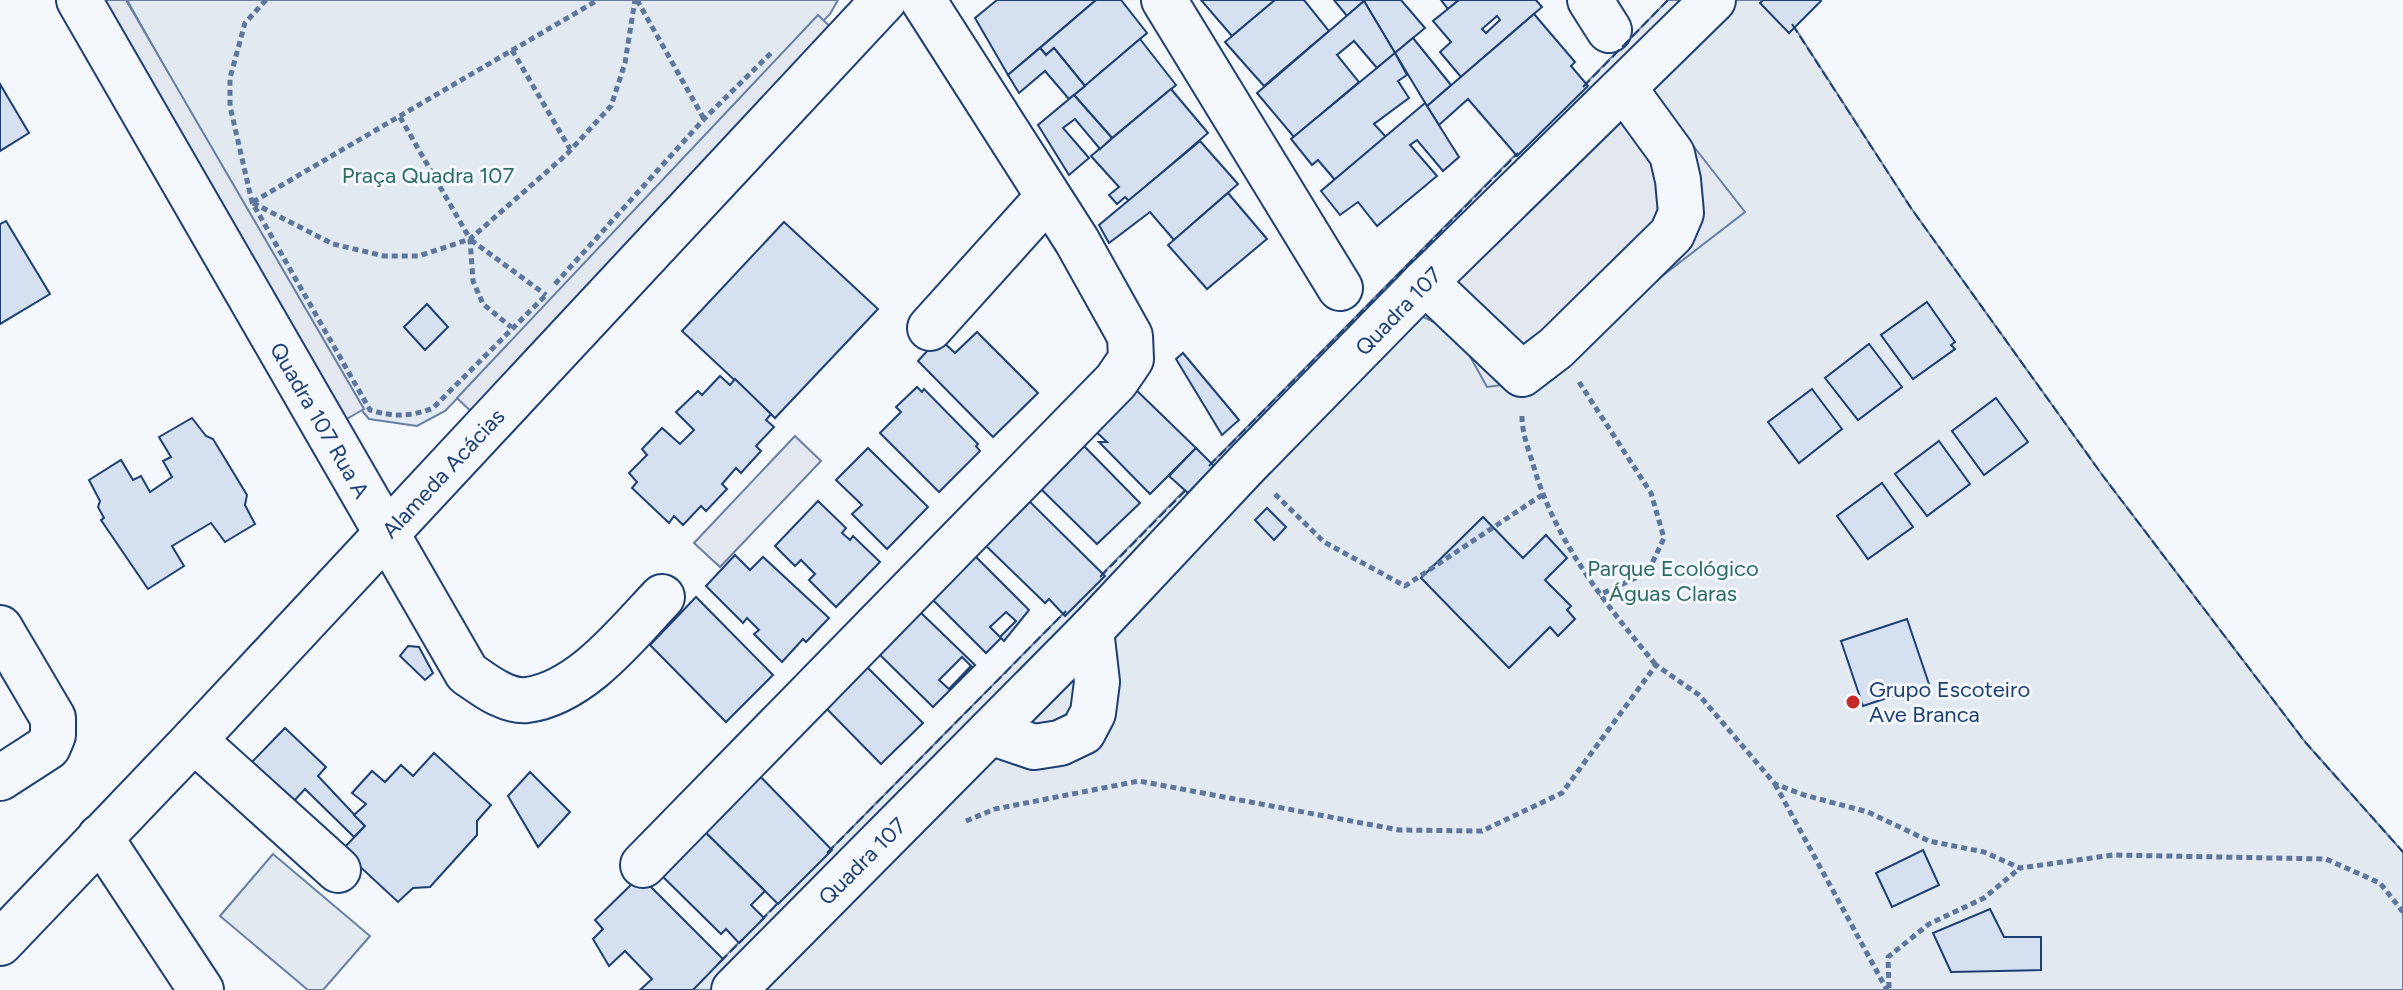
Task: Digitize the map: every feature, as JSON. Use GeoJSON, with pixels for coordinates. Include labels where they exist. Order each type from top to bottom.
{"type":"FeatureCollection","features":[{"type":"Feature","properties":{"kind":"street","name":"Quadra 107 Rua A"},"geometry":{"type":"LineString","coordinates":[[79,0],[467,673],[495,693],[526,700],[559,689],[593,670],[662,597]]}},
{"type":"Feature","properties":{"kind":"street","name":"Alameda Acácias"},"geometry":{"type":"LineString","coordinates":[[0,943],[194,740],[884,0]]}},
{"type":"Feature","properties":{"kind":"street"},"geometry":{"type":"LineString","coordinates":[[643,865],[1116,381],[1131,359],[1130,336],[1077,241],[923,0]]}},
{"type":"Feature","properties":{"kind":"street"},"geometry":{"type":"LineString","coordinates":[[1164,0],[1340,288]]}},
{"type":"Feature","properties":{"kind":"street","name":"Quadra 107"},"geometry":{"type":"LineString","coordinates":[[734,990],[1091,630],[1245,466],[1425,282],[1713,0]]}},
{"type":"Feature","properties":{"kind":"street"},"geometry":{"type":"LineString","coordinates":[[1425,282],[1522,374],[1556,348],[1672,234],[1681,213],[1672,154],[1624,88]]}},
{"type":"Feature","properties":{"kind":"street"},"geometry":{"type":"LineString","coordinates":[[930,328],[1048,197]]}},
{"type":"Feature","properties":{"kind":"street"},"geometry":{"type":"LineString","coordinates":[[0,628],[53,718],[53,735],[48,747],[0,778]]}},
{"type":"Feature","properties":{"kind":"street"},"geometry":{"type":"LineString","coordinates":[[990,732],[1034,747],[1060,743],[1083,732],[1093,713],[1097,682],[1091,630]]}},
{"type":"Feature","properties":{"kind":"street"},"geometry":{"type":"LineString","coordinates":[[194,740],[338,870]]}},
{"type":"Feature","properties":{"kind":"street"},"geometry":{"type":"LineString","coordinates":[[100,837],[201,990]]}},
{"type":"Feature","properties":{"kind":"path"},"geometry":{"type":"LineString","coordinates":[[266,0],[245,23],[230,78],[230,106],[252,202],[370,410],[386,415],[411,416],[433,408],[546,295],[704,119],[779,45]]}},
{"type":"Feature","properties":{"kind":"path"},"geometry":{"type":"LineString","coordinates":[[252,202],[598,0]]}},
{"type":"Feature","properties":{"kind":"path"},"geometry":{"type":"LineString","coordinates":[[252,202],[333,244],[384,256],[419,256],[470,239],[570,149],[611,106],[625,63],[636,0]]}},
{"type":"Feature","properties":{"kind":"path"},"geometry":{"type":"LineString","coordinates":[[636,0],[704,119]]}},
{"type":"Feature","properties":{"kind":"path"},"geometry":{"type":"LineString","coordinates":[[512,50],[570,149]]}},
{"type":"Feature","properties":{"kind":"path"},"geometry":{"type":"LineString","coordinates":[[400,117],[470,239],[546,295]]}},
{"type":"Feature","properties":{"kind":"path"},"geometry":{"type":"LineString","coordinates":[[470,239],[473,281],[483,304],[511,327]]}},
{"type":"Feature","properties":{"kind":"path"},"geometry":{"type":"LineString","coordinates":[[1556,348],[1651,493],[1664,538],[1648,572],[1599,595]]}},
{"type":"Feature","properties":{"kind":"path"},"geometry":{"type":"LineString","coordinates":[[1522,374],[1522,428],[1542,495],[1577,563],[1656,665],[1699,695],[1775,784],[1888,990]]}},
{"type":"Feature","properties":{"kind":"path"},"geometry":{"type":"LineString","coordinates":[[1245,466],[1324,542],[1405,586],[1542,495]]}},
{"type":"Feature","properties":{"kind":"path"},"geometry":{"type":"LineString","coordinates":[[952,827],[995,809],[1139,781],[1399,830],[1482,831],[1562,793],[1656,665]]}},
{"type":"Feature","properties":{"kind":"path"},"geometry":{"type":"LineString","coordinates":[[1775,784],[1868,812],[1929,841],[1984,852],[2020,868]]}},
{"type":"Feature","properties":{"kind":"path"},"geometry":{"type":"LineString","coordinates":[[1888,990],[1888,957],[1929,924],[1984,898],[2020,868],[2113,855],[2326,859],[2380,883],[2403,912]]}},
{"type":"Feature","properties":{"kind":"green space","name":"Praça Quadra 107"},"geometry":{"type":"Polygon","coordinates":[[[127,0],[838,0],[830,14],[445,411],[417,426],[369,419],[348,394],[127,0]]]}},
{"type":"Feature","properties":{"kind":"green space","name":"Parque Ecológico Águas Claras"},"geometry":{"type":"Polygon","coordinates":[[[1668,0],[1777,0],[1911,208],[2103,476],[2306,743],[2403,852],[2403,990],[692,990],[1668,0]]]}},
{"type":"Feature","properties":{"kind":"green space"},"geometry":{"type":"Polygon","coordinates":[[[273,854],[370,936],[323,990],[308,990],[220,916],[273,854]]]}},
{"type":"Feature","properties":{"kind":"shaded area"},"geometry":{"type":"Polygon","coordinates":[[[91,0],[126,0],[364,409],[338,424],[91,0]]]}},
{"type":"Feature","properties":{"kind":"shaded area"},"geometry":{"type":"Polygon","coordinates":[[[818,15],[840,36],[479,419],[457,398],[818,15]]]}},
{"type":"Feature","properties":{"kind":"shaded area"},"geometry":{"type":"Polygon","coordinates":[[[1648,88],[1745,212],[1525,382],[1487,387],[1457,333],[1419,315],[1648,88]]]}},
{"type":"Feature","properties":{"kind":"shaded area"},"geometry":{"type":"Polygon","coordinates":[[[795,436],[821,461],[720,567],[694,543],[795,436]]]}},
{"type":"Feature","properties":{"kind":"building"},"geometry":{"type":"Polygon","coordinates":[[[997,0],[1096,0],[1008,75],[975,18],[997,0]]]}},
{"type":"Feature","properties":{"kind":"building"},"geometry":{"type":"Polygon","coordinates":[[[1096,0],[1121,0],[1147,33],[1085,86],[1054,48],[1046,55],[1040,48],[1096,0]]]}},
{"type":"Feature","properties":{"kind":"building"},"geometry":{"type":"Polygon","coordinates":[[[1201,0],[1275,0],[1232,36],[1201,0]]]}},
{"type":"Feature","properties":{"kind":"building"},"geometry":{"type":"Polygon","coordinates":[[[1275,0],[1304,0],[1329,31],[1264,86],[1225,42],[1275,0]]]}},
{"type":"Feature","properties":{"kind":"building"},"geometry":{"type":"Polygon","coordinates":[[[1334,0],[1363,0],[1364,1],[1347,16],[1334,0]]]}},
{"type":"Feature","properties":{"kind":"building"},"geometry":{"type":"Polygon","coordinates":[[[1366,0],[1401,0],[1425,28],[1395,53],[1366,0]]]}},
{"type":"Feature","properties":{"kind":"building"},"geometry":{"type":"Polygon","coordinates":[[[1441,0],[1459,0],[1448,9],[1441,0]]]}},
{"type":"Feature","properties":{"kind":"building"},"geometry":{"type":"Polygon","coordinates":[[[1459,0],[1536,0],[1542,7],[1461,77],[1440,52],[1451,42],[1433,21],[1459,0]],[[1497,16],[1482,29],[1486,33],[1500,20],[1497,16]]]}},
{"type":"Feature","properties":{"kind":"building"},"geometry":{"type":"Polygon","coordinates":[[[1763,0],[1821,1],[1789,33],[1760,3],[1763,0]]]}},
{"type":"Feature","properties":{"kind":"building"},"geometry":{"type":"Polygon","coordinates":[[[1364,1],[1395,53],[1377,68],[1354,41],[1337,55],[1359,82],[1294,137],[1257,93],[1364,1]]]}},
{"type":"Feature","properties":{"kind":"building"},"geometry":{"type":"Polygon","coordinates":[[[1534,14],[1575,62],[1571,66],[1588,86],[1517,156],[1468,99],[1439,125],[1427,106],[1534,14]]]}},
{"type":"Feature","properties":{"kind":"building"},"geometry":{"type":"Polygon","coordinates":[[[1413,38],[1451,85],[1427,106],[1395,53],[1413,38]]]}},
{"type":"Feature","properties":{"kind":"building"},"geometry":{"type":"Polygon","coordinates":[[[1140,39],[1176,85],[1112,138],[1074,95],[1140,39]]]}},
{"type":"Feature","properties":{"kind":"building"},"geometry":{"type":"Polygon","coordinates":[[[1040,48],[1046,55],[1054,48],[1085,86],[1069,99],[1045,71],[1019,93],[1008,75],[1040,48]]]}},
{"type":"Feature","properties":{"kind":"building"},"geometry":{"type":"Polygon","coordinates":[[[1395,53],[1407,75],[1398,81],[1409,98],[1374,124],[1386,137],[1335,180],[1318,160],[1312,165],[1291,139],[1395,53]]]}},
{"type":"Feature","properties":{"kind":"building"},"geometry":{"type":"Polygon","coordinates":[[[0,84],[29,133],[0,151],[0,84]]]}},
{"type":"Feature","properties":{"kind":"building"},"geometry":{"type":"Polygon","coordinates":[[[1171,89],[1208,133],[1129,201],[1125,197],[1117,204],[1109,195],[1119,187],[1091,156],[1171,89]]]}},
{"type":"Feature","properties":{"kind":"building"},"geometry":{"type":"Polygon","coordinates":[[[1074,95],[1112,138],[1100,149],[1075,119],[1063,128],[1089,158],[1069,175],[1038,125],[1074,95]]]}},
{"type":"Feature","properties":{"kind":"building"},"geometry":{"type":"Polygon","coordinates":[[[1425,103],[1459,157],[1443,171],[1417,140],[1410,145],[1437,176],[1377,226],[1358,202],[1340,215],[1321,191],[1425,103]]]}},
{"type":"Feature","properties":{"kind":"building"},"geometry":{"type":"Polygon","coordinates":[[[1200,141],[1238,184],[1174,240],[1150,212],[1109,243],[1099,225],[1200,141]]]}},
{"type":"Feature","properties":{"kind":"building"},"geometry":{"type":"Polygon","coordinates":[[[1228,193],[1267,239],[1207,289],[1168,245],[1228,193]]]}},
{"type":"Feature","properties":{"kind":"building"},"geometry":{"type":"Polygon","coordinates":[[[6,221],[50,294],[0,324],[0,224],[6,221]]]}},
{"type":"Feature","properties":{"kind":"building"},"geometry":{"type":"Polygon","coordinates":[[[784,222],[878,309],[775,418],[682,331],[784,222]]]}},
{"type":"Feature","properties":{"kind":"building"},"geometry":{"type":"Polygon","coordinates":[[[1927,302],[1955,342],[1951,345],[1955,349],[1913,379],[1881,335],[1927,302]]]}},
{"type":"Feature","properties":{"kind":"building"},"geometry":{"type":"Polygon","coordinates":[[[427,304],[448,327],[425,350],[404,327],[427,304]]]}},
{"type":"Feature","properties":{"kind":"building"},"geometry":{"type":"Polygon","coordinates":[[[977,332],[1038,393],[993,437],[918,361],[939,338],[955,353],[977,332]]]}},
{"type":"Feature","properties":{"kind":"building"},"geometry":{"type":"Polygon","coordinates":[[[1869,344],[1902,387],[1858,420],[1825,378],[1869,344]]]}},
{"type":"Feature","properties":{"kind":"building"},"geometry":{"type":"Polygon","coordinates":[[[1183,353],[1239,420],[1222,435],[1176,359],[1183,353]]]}},
{"type":"Feature","properties":{"kind":"building"},"geometry":{"type":"Polygon","coordinates":[[[720,376],[730,385],[735,379],[771,414],[766,420],[774,427],[756,446],[761,451],[741,473],[736,468],[722,484],[727,489],[706,511],[701,506],[683,525],[674,516],[669,523],[632,488],[637,482],[629,473],[647,455],[642,449],[662,428],[680,444],[694,430],[676,412],[698,391],[702,395],[720,376]]]}},
{"type":"Feature","properties":{"kind":"building"},"geometry":{"type":"Polygon","coordinates":[[[1131,385],[1196,448],[1150,494],[1099,442],[1107,442],[1090,426],[1131,385]]]}},
{"type":"Feature","properties":{"kind":"building"},"geometry":{"type":"Polygon","coordinates":[[[917,387],[922,392],[924,389],[978,444],[976,446],[980,451],[939,492],[880,433],[901,412],[896,407],[917,387]]]}},
{"type":"Feature","properties":{"kind":"building"},"geometry":{"type":"Polygon","coordinates":[[[1812,389],[1842,429],[1799,463],[1768,422],[1812,389]]]}},
{"type":"Feature","properties":{"kind":"building"},"geometry":{"type":"Polygon","coordinates":[[[1996,398],[2028,442],[1984,475],[1952,431],[1996,398]]]}},
{"type":"Feature","properties":{"kind":"building"},"geometry":{"type":"Polygon","coordinates":[[[192,418],[206,436],[213,439],[247,495],[245,505],[255,524],[225,542],[211,523],[172,546],[184,566],[148,589],[101,520],[104,518],[98,507],[100,501],[89,480],[121,460],[133,480],[141,476],[150,492],[172,477],[163,461],[171,457],[159,437],[192,418]]]}},
{"type":"Feature","properties":{"kind":"building"},"geometry":{"type":"Polygon","coordinates":[[[1939,441],[1970,484],[1927,516],[1895,474],[1939,441]]]}},
{"type":"Feature","properties":{"kind":"building"},"geometry":{"type":"Polygon","coordinates":[[[1083,445],[1140,503],[1097,544],[1040,488],[1083,445]]]}},
{"type":"Feature","properties":{"kind":"building"},"geometry":{"type":"Polygon","coordinates":[[[868,448],[928,507],[887,549],[852,514],[862,505],[836,480],[868,448]]]}},
{"type":"Feature","properties":{"kind":"building"},"geometry":{"type":"Polygon","coordinates":[[[1196,448],[1214,466],[1188,493],[1169,476],[1196,448]]]}},
{"type":"Feature","properties":{"kind":"building"},"geometry":{"type":"Polygon","coordinates":[[[1882,483],[1913,527],[1868,559],[1837,516],[1882,483]]]}},
{"type":"Feature","properties":{"kind":"building"},"geometry":{"type":"Polygon","coordinates":[[[1024,496],[1105,576],[1065,616],[1049,599],[1045,603],[980,540],[1024,496]]]}},
{"type":"Feature","properties":{"kind":"building"},"geometry":{"type":"Polygon","coordinates":[[[818,501],[846,528],[842,533],[850,540],[853,536],[880,562],[836,607],[809,580],[815,574],[801,560],[795,566],[775,546],[818,501]]]}},
{"type":"Feature","properties":{"kind":"building"},"geometry":{"type":"Polygon","coordinates":[[[1267,508],[1286,527],[1274,540],[1255,520],[1267,508]]]}},
{"type":"Feature","properties":{"kind":"building"},"geometry":{"type":"Polygon","coordinates":[[[1483,517],[1523,558],[1546,535],[1567,558],[1545,580],[1571,606],[1567,610],[1575,619],[1558,636],[1550,627],[1509,668],[1421,578],[1483,517]]]}},
{"type":"Feature","properties":{"kind":"building"},"geometry":{"type":"Polygon","coordinates":[[[971,552],[1029,610],[1004,641],[1001,638],[986,653],[928,595],[971,552]],[[1006,612],[990,627],[1000,637],[1016,621],[1006,612]]]}},
{"type":"Feature","properties":{"kind":"building"},"geometry":{"type":"Polygon","coordinates":[[[735,555],[750,570],[763,557],[829,618],[806,642],[803,639],[782,662],[754,634],[759,630],[747,618],[743,623],[706,586],[735,555]]]}},
{"type":"Feature","properties":{"kind":"building"},"geometry":{"type":"Polygon","coordinates":[[[696,597],[773,675],[726,722],[650,645],[696,597]]]}},
{"type":"Feature","properties":{"kind":"building"},"geometry":{"type":"Polygon","coordinates":[[[917,609],[975,665],[933,707],[876,651],[917,609]],[[962,657],[939,680],[949,689],[971,666],[962,657]]]}},
{"type":"Feature","properties":{"kind":"building"},"geometry":{"type":"Polygon","coordinates":[[[1907,619],[1929,684],[1863,706],[1841,641],[1907,619]]]}},
{"type":"Feature","properties":{"kind":"building"},"geometry":{"type":"Polygon","coordinates":[[[408,646],[419,647],[433,673],[425,680],[400,656],[408,646]]]}},
{"type":"Feature","properties":{"kind":"building"},"geometry":{"type":"Polygon","coordinates":[[[861,661],[923,723],[881,764],[820,702],[861,661]]]}},
{"type":"Feature","properties":{"kind":"building"},"geometry":{"type":"Polygon","coordinates":[[[285,728],[326,767],[318,776],[365,826],[354,837],[305,789],[293,802],[251,763],[285,728]]]}},
{"type":"Feature","properties":{"kind":"building"},"geometry":{"type":"Polygon","coordinates":[[[434,753],[491,805],[477,821],[477,835],[430,887],[413,888],[398,902],[342,850],[365,826],[354,815],[366,804],[352,793],[372,771],[385,782],[401,765],[413,776],[434,753]]]}},
{"type":"Feature","properties":{"kind":"building"},"geometry":{"type":"Polygon","coordinates":[[[751,767],[832,850],[778,904],[703,830],[751,767]]]}},
{"type":"Feature","properties":{"kind":"building"},"geometry":{"type":"Polygon","coordinates":[[[530,772],[570,812],[538,847],[508,796],[530,772]]]}},
{"type":"Feature","properties":{"kind":"building"},"geometry":{"type":"Polygon","coordinates":[[[699,826],[765,891],[751,905],[764,918],[739,943],[726,929],[721,934],[652,866],[699,826]]]}},
{"type":"Feature","properties":{"kind":"building"},"geometry":{"type":"Polygon","coordinates":[[[1923,850],[1939,885],[1892,907],[1876,873],[1923,850]]]}},
{"type":"Feature","properties":{"kind":"building"},"geometry":{"type":"Polygon","coordinates":[[[640,876],[723,959],[693,990],[640,990],[652,979],[625,951],[609,966],[593,939],[603,929],[595,920],[640,876]]]}},
{"type":"Feature","properties":{"kind":"building"},"geometry":{"type":"Polygon","coordinates":[[[1990,909],[2004,937],[2041,937],[2041,970],[1951,972],[1933,933],[1990,909]]]}},
{"type":"Feature","properties":{"kind":"fence"},"geometry":{"type":"LineString","coordinates":[[1583,87],[1668,0]]}},
{"type":"Feature","properties":{"kind":"fence"},"geometry":{"type":"LineString","coordinates":[[1792,24],[1911,208],[2103,476],[2306,743],[2403,852]]}},
{"type":"Feature","properties":{"kind":"fence"},"geometry":{"type":"LineString","coordinates":[[1209,466],[1518,153]]}},
{"type":"Feature","properties":{"kind":"fence"},"geometry":{"type":"LineString","coordinates":[[1100,577],[1187,489]]}},
{"type":"Feature","properties":{"kind":"fence"},"geometry":{"type":"LineString","coordinates":[[827,853],[1066,611]]}},
{"type":"Feature","properties":{"kind":"fence"},"geometry":{"type":"LineString","coordinates":[[760,922],[779,902]]}},
{"type":"Feature","properties":{"kind":"fence"},"geometry":{"type":"LineString","coordinates":[[720,962],[743,939]]}},
{"type":"Feature","properties":{"kind":"place","name":"Grupo Escoteiro Ave Branca"},"geometry":{"type":"Point","coordinates":[1853,702]}}]}
